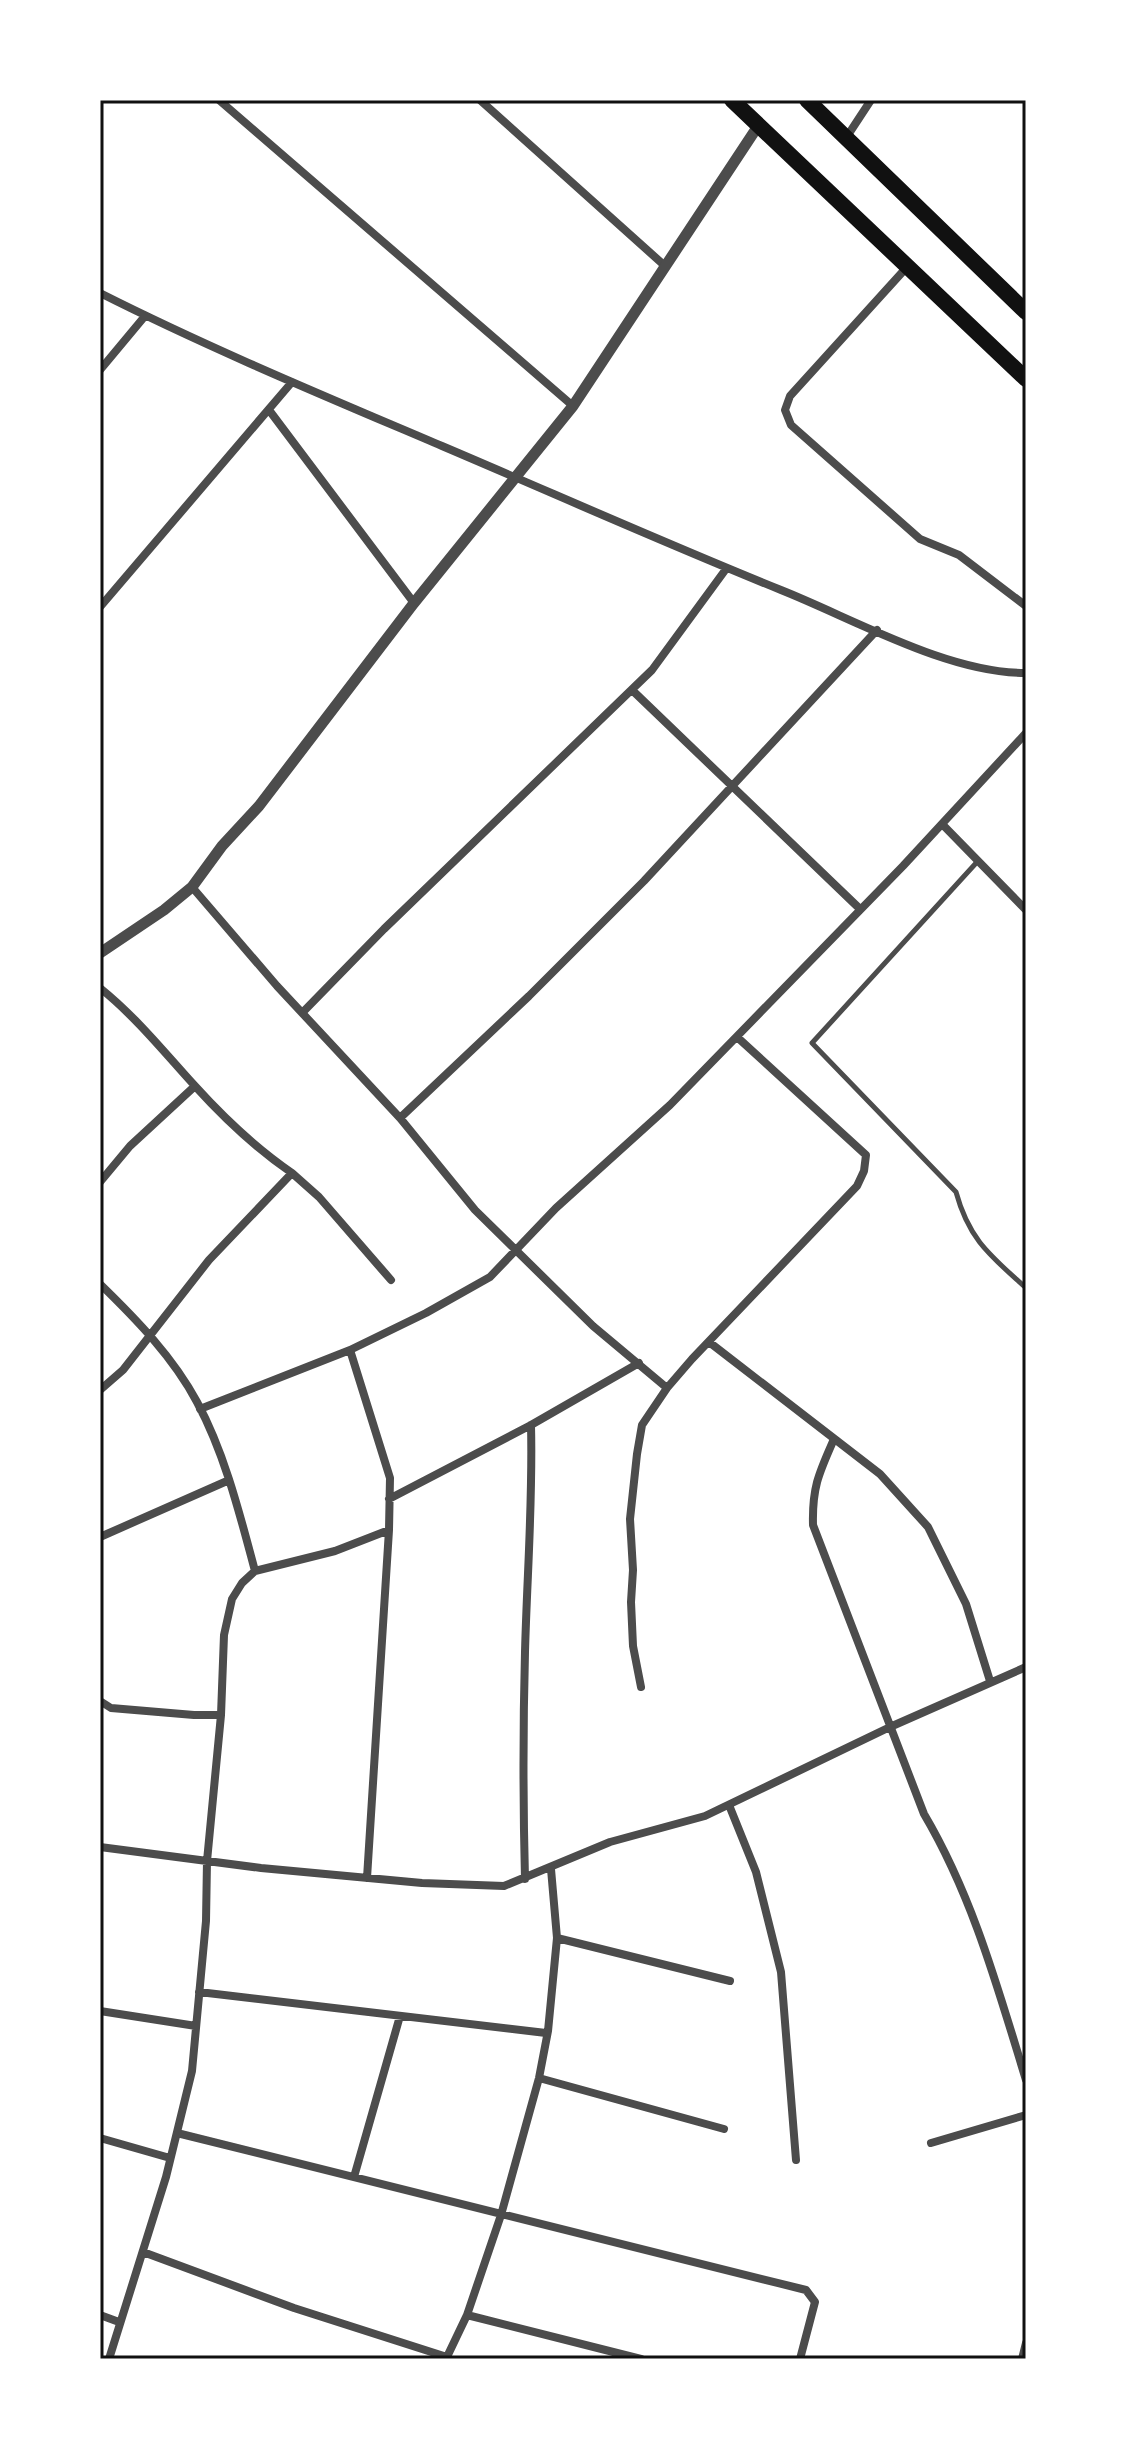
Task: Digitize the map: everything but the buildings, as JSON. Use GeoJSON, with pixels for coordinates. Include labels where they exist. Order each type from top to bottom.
{"type":"FeatureCollection","features":[{"type":"Feature","properties":{"kind":"highway"},"geometry":{"type":"LineString","coordinates":[[732,100],[1026,379]]}},
{"type":"Feature","properties":{"kind":"highway"},"geometry":{"type":"LineString","coordinates":[[807,100],[1026,312]]}},
{"type":"Feature","properties":{"kind":"street"},"geometry":{"type":"LineString","coordinates":[[219,100],[573,406]]}},
{"type":"Feature","properties":{"kind":"street"},"geometry":{"type":"LineString","coordinates":[[480,100],[665,266]]}},
{"type":"Feature","properties":{"kind":"street"},"geometry":{"type":"LineString","coordinates":[[846,138],[871,100]]}},
{"type":"Feature","properties":{"kind":"street"},"geometry":{"type":"LineString","coordinates":[[100,953],[192,887],[222,846],[259,806],[414,603],[573,406],[758,126]]}},
{"type":"Feature","properties":{"kind":"street"},"geometry":{"type":"LineString","coordinates":[[907,267],[790,396],[785,410],[791,425],[920,539],[959,555],[1026,606]]}},
{"type":"Feature","properties":{"kind":"street"},"geometry":{"type":"LineString","coordinates":[[100,293],[292,382],[911,646],[983,667],[1026,673]]}},
{"type":"Feature","properties":{"kind":"street"},"geometry":{"type":"LineString","coordinates":[[100,370],[145,316]]}},
{"type":"Feature","properties":{"kind":"street"},"geometry":{"type":"LineString","coordinates":[[100,607],[292,382]]}},
{"type":"Feature","properties":{"kind":"street"},"geometry":{"type":"LineString","coordinates":[[269,410],[414,603]]}},
{"type":"Feature","properties":{"kind":"street"},"geometry":{"type":"LineString","coordinates":[[303,1012],[384,929],[652,670],[726,569]]}},
{"type":"Feature","properties":{"kind":"street"},"geometry":{"type":"LineString","coordinates":[[400,1118],[578,948],[734,786],[877,630]]}},
{"type":"Feature","properties":{"kind":"street"},"geometry":{"type":"LineString","coordinates":[[632,690],[860,909]]}},
{"type":"Feature","properties":{"kind":"street"},"geometry":{"type":"LineString","coordinates":[[200,1409],[350,1350],[490,1277],[556,1208],[670,1105],[737,1037],[1026,733]]}},
{"type":"Feature","properties":{"kind":"street"},"geometry":{"type":"LineString","coordinates":[[942,824],[1026,910]]}},
{"type":"Feature","properties":{"kind":"street"},"geometry":{"type":"LineString","coordinates":[[192,887],[400,1118],[475,1210],[593,1326],[667,1388]]}},
{"type":"Feature","properties":{"kind":"street"},"geometry":{"type":"LineString","coordinates":[[100,988],[118,1002],[195,1086],[271,1158],[319,1197],[391,1280]]}},
{"type":"Feature","properties":{"kind":"street"},"geometry":{"type":"LineString","coordinates":[[641,1687],[633,1646],[630,1519],[642,1425],[667,1388],[857,1186],[864,1171],[866,1155],[737,1037]]}},
{"type":"Feature","properties":{"kind":"street"},"geometry":{"type":"LineString","coordinates":[[100,1182],[130,1146],[195,1086]]}},
{"type":"Feature","properties":{"kind":"street"},"geometry":{"type":"LineString","coordinates":[[100,1390],[123,1370],[209,1260],[292,1173]]}},
{"type":"Feature","properties":{"kind":"street"},"geometry":{"type":"LineString","coordinates":[[100,1284],[151,1335],[200,1409],[216,1446],[255,1571]]}},
{"type":"Feature","properties":{"kind":"street"},"geometry":{"type":"LineString","coordinates":[[709,1342],[880,1474],[928,1527],[966,1604],[990,1681]]}},
{"type":"Feature","properties":{"kind":"street"},"geometry":{"type":"LineString","coordinates":[[350,1350],[390,1478],[367,1878]]}},
{"type":"Feature","properties":{"kind":"street"},"geometry":{"type":"LineString","coordinates":[[389,1499],[531,1425],[639,1363]]}},
{"type":"Feature","properties":{"kind":"street"},"geometry":{"type":"LineString","coordinates":[[525,1879],[523,1785],[525,1650],[532,1532],[531,1425]]}},
{"type":"Feature","properties":{"kind":"street"},"geometry":{"type":"LineString","coordinates":[[834,1439],[812,1496],[813,1525],[924,1814],[949,1857],[974,1916],[1026,2080]]}},
{"type":"Feature","properties":{"kind":"street"},"geometry":{"type":"LineString","coordinates":[[100,1537],[227,1481]]}},
{"type":"Feature","properties":{"kind":"street"},"geometry":{"type":"LineString","coordinates":[[109,2359],[143,2252],[192,2071],[206,1921],[207,1861],[221,1715],[224,1635],[232,1599],[242,1583],[255,1571],[335,1551],[389,1530]]}},
{"type":"Feature","properties":{"kind":"street"},"geometry":{"type":"LineString","coordinates":[[100,1847],[367,1878],[504,1886],[610,1842],[705,1816],[890,1727],[1026,1667]]}},
{"type":"Feature","properties":{"kind":"street"},"geometry":{"type":"LineString","coordinates":[[100,1701],[111,1708],[221,1715]]}},
{"type":"Feature","properties":{"kind":"street"},"geometry":{"type":"LineString","coordinates":[[729,1805],[756,1872],[781,1972],[796,2160]]}},
{"type":"Feature","properties":{"kind":"street"},"geometry":{"type":"LineString","coordinates":[[143,2252],[294,2308],[446,2358],[467,2315],[501,2215],[539,2078],[557,1938],[551,1869]]}},
{"type":"Feature","properties":{"kind":"street"},"geometry":{"type":"LineString","coordinates":[[557,1938],[730,1981]]}},
{"type":"Feature","properties":{"kind":"street"},"geometry":{"type":"LineString","coordinates":[[199,1992],[546,2033]]}},
{"type":"Feature","properties":{"kind":"street"},"geometry":{"type":"LineString","coordinates":[[100,2011],[196,2026]]}},
{"type":"Feature","properties":{"kind":"street"},"geometry":{"type":"LineString","coordinates":[[354,2177],[400,2016]]}},
{"type":"Feature","properties":{"kind":"street"},"geometry":{"type":"LineString","coordinates":[[539,2078],[724,2129]]}},
{"type":"Feature","properties":{"kind":"street"},"geometry":{"type":"LineString","coordinates":[[931,2143],[1026,2115]]}},
{"type":"Feature","properties":{"kind":"street"},"geometry":{"type":"LineString","coordinates":[[177,2133],[806,2290],[815,2302],[800,2359]]}},
{"type":"Feature","properties":{"kind":"street"},"geometry":{"type":"LineString","coordinates":[[100,2138],[170,2158]]}},
{"type":"Feature","properties":{"kind":"street"},"geometry":{"type":"LineString","coordinates":[[100,2315],[119,2322]]}},
{"type":"Feature","properties":{"kind":"street"},"geometry":{"type":"LineString","coordinates":[[467,2315],[641,2359]]}},
{"type":"Feature","properties":{"kind":"street"},"geometry":{"type":"LineString","coordinates":[[1022,2359],[1026,2343]]}},
{"type":"Feature","properties":{"kind":"lane"},"geometry":{"type":"LineString","coordinates":[[977,862],[812,1043],[956,1192],[964,1220],[984,1249],[1026,1288]]}}]}
